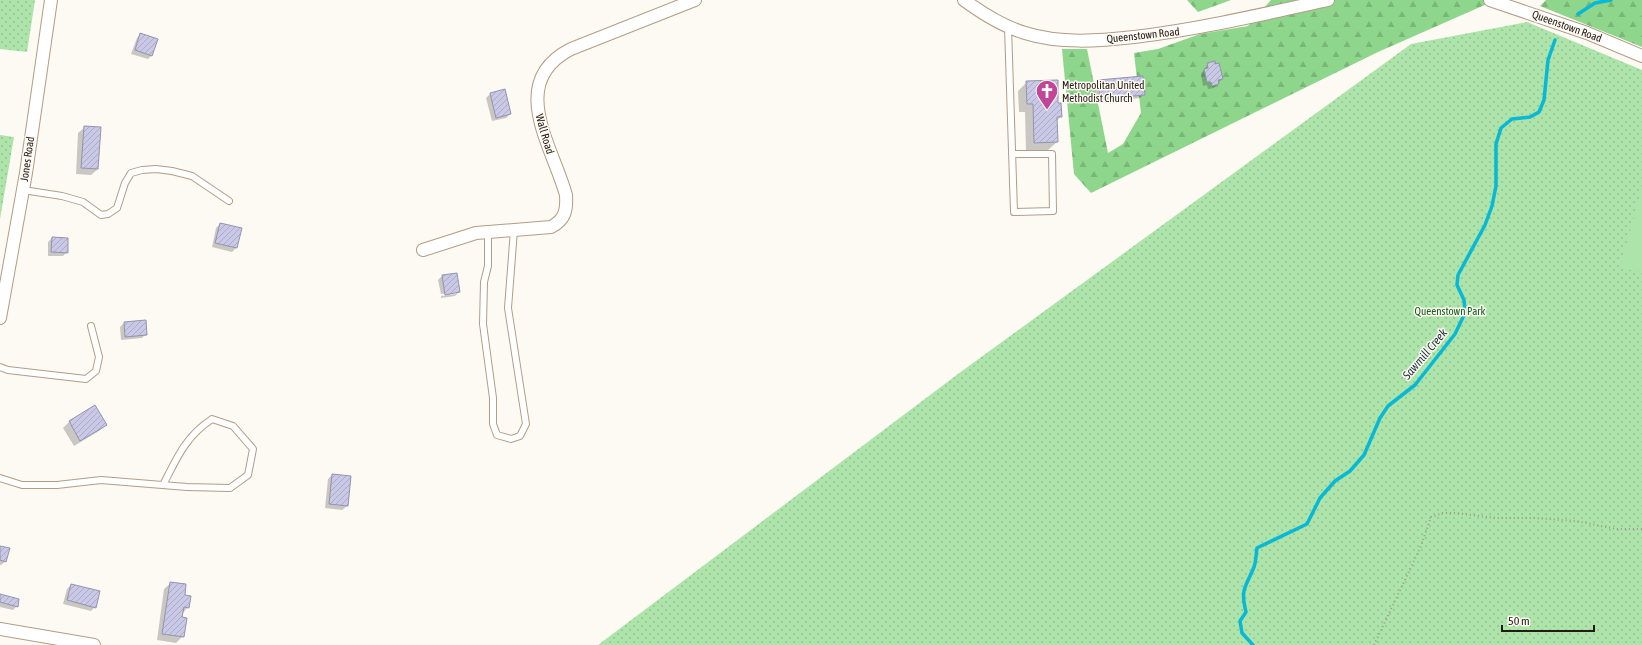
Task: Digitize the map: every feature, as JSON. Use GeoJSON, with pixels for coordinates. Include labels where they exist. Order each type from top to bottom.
{"type":"FeatureCollection","features":[{"type":"Feature","properties":{"kind":"street","name":"Jones Road"},"geometry":{"type":"LineString","coordinates":[[0,318],[23,190],[52,0]]}},
{"type":"Feature","properties":{"kind":"street","name":"Wall Road"},"geometry":{"type":"LineString","coordinates":[[423,250],[476,233],[551,227],[559,223],[567,206],[563,186],[548,149],[540,123],[537,108],[539,83],[553,61],[559,55],[695,0]]}},
{"type":"Feature","properties":{"kind":"street","name":"Queenstown Road"},"geometry":{"type":"LineString","coordinates":[[964,0],[992,19],[1008,27],[1047,38],[1072,40],[1120,38],[1208,27],[1328,0]]}},
{"type":"Feature","properties":{"kind":"street","name":"Queenstown Road"},"geometry":{"type":"LineString","coordinates":[[1490,0],[1587,32],[1642,56]]}},
{"type":"Feature","properties":{"kind":"street"},"geometry":{"type":"LineString","coordinates":[[0,629],[94,645]]}},
{"type":"Feature","properties":{"kind":"lane"},"geometry":{"type":"LineString","coordinates":[[1008,27],[1012,154],[1014,212],[1054,211],[1052,154],[1012,154]]}},
{"type":"Feature","properties":{"kind":"lane"},"geometry":{"type":"LineString","coordinates":[[23,190],[62,196],[83,202],[101,215],[108,214],[117,208],[125,183],[131,173],[142,170],[156,169],[192,176],[229,201]]}},
{"type":"Feature","properties":{"kind":"lane"},"geometry":{"type":"LineString","coordinates":[[488,232],[488,266],[484,282],[483,324],[493,398],[493,424],[497,435],[511,439],[520,436],[526,424],[508,308],[514,230]]}},
{"type":"Feature","properties":{"kind":"lane"},"geometry":{"type":"LineString","coordinates":[[0,367],[8,370],[86,379],[96,371],[99,357],[91,326]]}},
{"type":"Feature","properties":{"kind":"lane"},"geometry":{"type":"LineString","coordinates":[[0,478],[22,485],[57,485],[101,480],[163,485],[230,488],[248,475],[253,449],[233,426],[212,419],[198,429],[180,450],[163,485]]}},
{"type":"Feature","properties":{"kind":"path"},"geometry":{"type":"LineString","coordinates":[[1374,645],[1422,546],[1431,517],[1442,513],[1456,513],[1495,518],[1535,518],[1576,521],[1616,529],[1642,529]]}},
{"type":"Feature","properties":{"kind":"green space"},"geometry":{"type":"Polygon","coordinates":[[[0,0],[35,0],[27,52],[0,49],[0,0]]]}},
{"type":"Feature","properties":{"kind":"green space"},"geometry":{"type":"Polygon","coordinates":[[[1187,0],[1231,0],[1198,12],[1187,0]]]}},
{"type":"Feature","properties":{"kind":"green space"},"geometry":{"type":"Polygon","coordinates":[[[1271,0],[1496,0],[1378,52],[1091,193],[1074,174],[1062,49],[1087,49],[1108,153],[1123,144],[1141,113],[1134,53],[1158,49],[1200,34],[1248,26],[1271,0]]]}},
{"type":"Feature","properties":{"kind":"green space"},"geometry":{"type":"Polygon","coordinates":[[[1546,0],[1642,0],[1642,47],[1540,6],[1546,0]]]}},
{"type":"Feature","properties":{"kind":"green space","name":"Queenstown Park"},"geometry":{"type":"Polygon","coordinates":[[[1527,22],[1642,70],[1642,645],[598,645],[958,374],[1411,44],[1527,22]]]}},
{"type":"Feature","properties":{"kind":"green space"},"geometry":{"type":"Polygon","coordinates":[[[0,135],[14,137],[0,219],[0,135]]]}},
{"type":"Feature","properties":{"kind":"green space"},"geometry":{"type":"Polygon","coordinates":[[[1642,189],[1642,271],[1619,269],[1642,189]]]}},
{"type":"Feature","properties":{"kind":"building"},"geometry":{"type":"Polygon","coordinates":[[[140,33],[158,39],[152,56],[135,50],[140,33]]]}},
{"type":"Feature","properties":{"kind":"building"},"geometry":{"type":"Polygon","coordinates":[[[1215,61],[1215,64],[1219,63],[1223,79],[1218,80],[1219,84],[1212,86],[1211,82],[1207,82],[1204,69],[1208,68],[1207,63],[1215,61]]]}},
{"type":"Feature","properties":{"kind":"building"},"geometry":{"type":"Polygon","coordinates":[[[1143,76],[1145,95],[1100,99],[1098,80],[1143,76]]]}},
{"type":"Feature","properties":{"kind":"building","name":"Metropolitan United Methodist Church"},"geometry":{"type":"Polygon","coordinates":[[[1058,80],[1058,103],[1061,103],[1062,117],[1057,117],[1058,142],[1034,143],[1033,104],[1027,104],[1026,81],[1058,80]]]}},
{"type":"Feature","properties":{"kind":"building"},"geometry":{"type":"Polygon","coordinates":[[[505,89],[511,114],[496,118],[490,93],[505,89]]]}},
{"type":"Feature","properties":{"kind":"building"},"geometry":{"type":"Polygon","coordinates":[[[84,126],[101,127],[98,169],[81,168],[84,126]]]}},
{"type":"Feature","properties":{"kind":"building"},"geometry":{"type":"Polygon","coordinates":[[[220,223],[242,228],[237,248],[215,243],[220,223]]]}},
{"type":"Feature","properties":{"kind":"building"},"geometry":{"type":"Polygon","coordinates":[[[52,237],[68,238],[68,253],[51,252],[52,237]]]}},
{"type":"Feature","properties":{"kind":"building"},"geometry":{"type":"Polygon","coordinates":[[[457,273],[460,292],[445,295],[442,275],[457,273]]]}},
{"type":"Feature","properties":{"kind":"building"},"geometry":{"type":"Polygon","coordinates":[[[146,320],[147,335],[125,337],[124,322],[146,320]]]}},
{"type":"Feature","properties":{"kind":"building"},"geometry":{"type":"Polygon","coordinates":[[[95,405],[107,425],[80,441],[69,421],[95,405]]]}},
{"type":"Feature","properties":{"kind":"building"},"geometry":{"type":"Polygon","coordinates":[[[332,474],[351,476],[348,506],[329,504],[332,474]]]}},
{"type":"Feature","properties":{"kind":"building"},"geometry":{"type":"Polygon","coordinates":[[[0,546],[10,548],[6,562],[0,560],[0,546]]]}},
{"type":"Feature","properties":{"kind":"building"},"geometry":{"type":"Polygon","coordinates":[[[170,582],[186,584],[185,595],[191,596],[189,608],[184,607],[182,617],[187,618],[184,637],[162,634],[170,582]]]}},
{"type":"Feature","properties":{"kind":"building"},"geometry":{"type":"Polygon","coordinates":[[[71,584],[100,591],[96,608],[67,600],[71,584]]]}},
{"type":"Feature","properties":{"kind":"building"},"geometry":{"type":"Polygon","coordinates":[[[0,594],[19,599],[18,607],[0,602],[0,594]]]}},
{"type":"Feature","properties":{"kind":"waterway","name":"Sawmill Creek"},"geometry":{"type":"LineString","coordinates":[[1578,14],[1595,3],[1611,0]]}},
{"type":"Feature","properties":{"kind":"waterway","name":"Sawmill Creek"},"geometry":{"type":"LineString","coordinates":[[1253,645],[1242,633],[1240,621],[1246,612],[1244,592],[1255,565],[1257,548],[1307,524],[1320,498],[1335,481],[1350,471],[1364,455],[1380,418],[1388,406],[1415,385],[1455,334],[1465,313],[1464,300],[1457,285],[1458,275],[1485,225],[1492,206],[1496,186],[1496,144],[1501,128],[1512,119],[1530,117],[1539,112],[1544,100],[1548,60],[1555,40]]}},
{"type":"Feature","properties":{"kind":"place","name":"Metropolitan United Methodist Church"},"geometry":{"type":"Point","coordinates":[1047,110]}}]}
